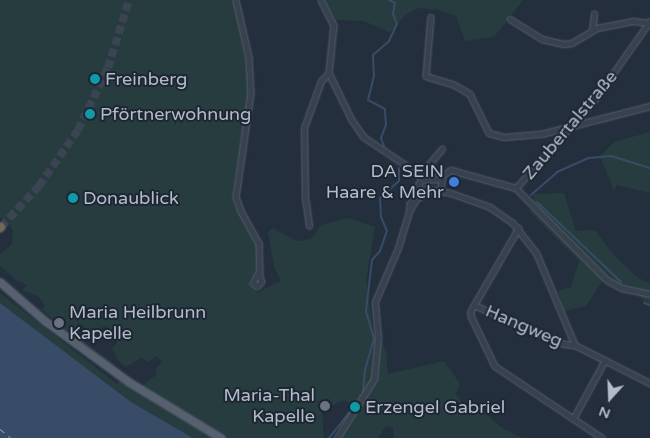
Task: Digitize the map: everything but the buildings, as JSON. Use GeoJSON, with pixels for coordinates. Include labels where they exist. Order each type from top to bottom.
{"type":"FeatureCollection","features":[{"type":"Feature","properties":{"kind":"main road"},"geometry":{"type":"LineString","coordinates":[[0,282],[87,352],[167,406],[221,438]]}},
{"type":"Feature","properties":{"kind":"street"},"geometry":{"type":"LineString","coordinates":[[236,0],[249,57],[251,93],[236,191],[238,206],[259,244],[258,274]]}},
{"type":"Feature","properties":{"kind":"street"},"geometry":{"type":"LineString","coordinates":[[321,0],[334,25],[329,73],[359,131],[421,178],[441,179],[440,190]]}},
{"type":"Feature","properties":{"kind":"street"},"geometry":{"type":"LineString","coordinates":[[592,30],[594,14]]}},
{"type":"Feature","properties":{"kind":"street"},"geometry":{"type":"LineString","coordinates":[[431,17],[426,76],[453,84],[470,94],[489,133],[504,137],[526,136],[571,127],[650,106]]}},
{"type":"Feature","properties":{"kind":"street"},"geometry":{"type":"LineString","coordinates":[[510,19],[542,39],[563,44],[572,43],[592,30],[633,21],[650,22]]}},
{"type":"Feature","properties":{"kind":"street","name":"Zaubertalstraße"},"geometry":{"type":"LineString","coordinates":[[441,179],[451,170],[516,188],[571,127],[650,22]]}},
{"type":"Feature","properties":{"kind":"street"},"geometry":{"type":"LineString","coordinates":[[309,226],[305,199],[304,128],[321,81],[329,73]]}},
{"type":"Feature","properties":{"kind":"street"},"geometry":{"type":"LineString","coordinates":[[337,438],[374,379],[378,338],[374,305],[410,208],[412,195],[421,178],[442,149]]}},
{"type":"Feature","properties":{"kind":"street"},"geometry":{"type":"LineString","coordinates":[[516,188],[608,281],[622,288],[650,294]]}},
{"type":"Feature","properties":{"kind":"street"},"geometry":{"type":"LineString","coordinates":[[410,208],[423,194],[440,190],[496,210],[518,228],[540,261],[574,345]]}},
{"type":"Feature","properties":{"kind":"street"},"geometry":{"type":"LineString","coordinates":[[518,228],[470,314],[494,364],[602,438]]}},
{"type":"Feature","properties":{"kind":"street","name":"Hangweg"},"geometry":{"type":"LineString","coordinates":[[474,305],[564,344],[574,345],[650,383]]}},
{"type":"Feature","properties":{"kind":"street"},"geometry":{"type":"LineString","coordinates":[[573,419],[605,360]]}},
{"type":"Feature","properties":{"kind":"green space"},"geometry":{"type":"Polygon","coordinates":[[[0,0],[234,0],[250,82],[233,189],[234,204],[258,247],[257,271],[249,280],[249,286],[258,292],[281,281],[274,267],[268,232],[272,228],[297,241],[311,239],[321,225],[349,218],[375,227],[366,280],[375,342],[382,342],[386,351],[388,374],[444,361],[460,384],[456,394],[464,405],[479,408],[502,428],[522,438],[394,438],[393,428],[386,426],[378,438],[340,438],[357,413],[356,407],[344,400],[333,405],[328,398],[321,401],[324,438],[228,438],[141,387],[157,374],[155,369],[162,362],[156,356],[148,362],[141,358],[126,367],[118,360],[112,348],[117,343],[115,333],[105,326],[91,333],[79,322],[74,330],[76,336],[116,365],[111,366],[75,340],[60,326],[62,323],[56,322],[41,309],[45,306],[39,297],[22,290],[27,285],[16,280],[0,266],[0,254],[12,244],[13,231],[8,221],[0,217],[0,0]]]}},
{"type":"Feature","properties":{"kind":"green space"},"geometry":{"type":"Polygon","coordinates":[[[323,0],[523,0],[494,37],[465,41],[456,16],[439,10],[418,8],[404,16],[390,33],[364,21],[336,20],[323,0]]]}},
{"type":"Feature","properties":{"kind":"green space"},"geometry":{"type":"Polygon","coordinates":[[[650,132],[650,193],[617,185],[614,191],[600,156],[614,142],[650,132]]]}},
{"type":"Feature","properties":{"kind":"green space"},"geometry":{"type":"Polygon","coordinates":[[[564,193],[576,231],[595,230],[612,253],[637,277],[650,284],[650,308],[631,288],[603,280],[586,306],[564,311],[558,291],[571,287],[579,261],[530,212],[534,194],[564,193]]]}},
{"type":"Feature","properties":{"kind":"green space"},"geometry":{"type":"Polygon","coordinates":[[[0,293],[117,384],[120,380],[214,438],[193,438],[131,402],[8,310],[0,303],[0,293]]]}},
{"type":"Feature","properties":{"kind":"water"},"geometry":{"type":"Polygon","coordinates":[[[0,303],[131,402],[193,438],[0,438],[0,303]]]}},
{"type":"Feature","properties":{"kind":"waterway"},"geometry":{"type":"LineString","coordinates":[[384,146],[381,138],[386,125],[385,109],[368,100],[374,76],[373,55],[389,41],[397,24],[393,14],[395,3],[389,0]]}},
{"type":"Feature","properties":{"kind":"waterway"},"geometry":{"type":"LineString","coordinates":[[531,195],[557,172],[589,158],[611,156],[650,168]]}},
{"type":"Feature","properties":{"kind":"waterway"},"geometry":{"type":"LineString","coordinates":[[363,392],[365,370],[374,339],[366,311],[372,260],[380,251],[387,231],[381,217],[380,198],[399,181],[399,168]]}},
{"type":"Feature","properties":{"kind":"waterway"},"geometry":{"type":"LineString","coordinates":[[433,177],[437,173]]}},
{"type":"Feature","properties":{"kind":"waterway"},"geometry":{"type":"LineString","coordinates":[[416,191],[430,184]]}},
{"type":"Feature","properties":{"kind":"waterway"},"geometry":{"type":"LineString","coordinates":[[537,202],[621,282]]}},
{"type":"Feature","properties":{"kind":"waterway"},"geometry":{"type":"LineString","coordinates":[[644,303],[650,305]]}},
{"type":"Feature","properties":{"kind":"waterway"},"geometry":{"type":"LineString","coordinates":[[329,438],[356,404]]}},
{"type":"Feature","properties":{"kind":"ferry route"},"geometry":{"type":"LineString","coordinates":[[0,429],[11,438]]}},
{"type":"Feature","properties":{"kind":"tunnel"},"geometry":{"type":"LineString","coordinates":[[1,227],[39,186],[78,130],[108,68],[129,0]]}},
{"type":"Feature","properties":{"kind":"place","name":"Freinberg"},"geometry":{"type":"Point","coordinates":[95,79]}},
{"type":"Feature","properties":{"kind":"place","name":"Pförtnerwohnung"},"geometry":{"type":"Point","coordinates":[90,114]}},
{"type":"Feature","properties":{"kind":"place","name":"DA SEIN Haare & Mehr"},"geometry":{"type":"Point","coordinates":[454,182]}},
{"type":"Feature","properties":{"kind":"place","name":"Donaublick"},"geometry":{"type":"Point","coordinates":[73,198]}},
{"type":"Feature","properties":{"kind":"place","name":"Maria Heilbrunn Kapelle"},"geometry":{"type":"Point","coordinates":[59,323]}},
{"type":"Feature","properties":{"kind":"place","name":"Maria-Thal Kapelle"},"geometry":{"type":"Point","coordinates":[325,406]}},
{"type":"Feature","properties":{"kind":"place","name":"Erzengel Gabriel"},"geometry":{"type":"Point","coordinates":[355,407]}}]}
